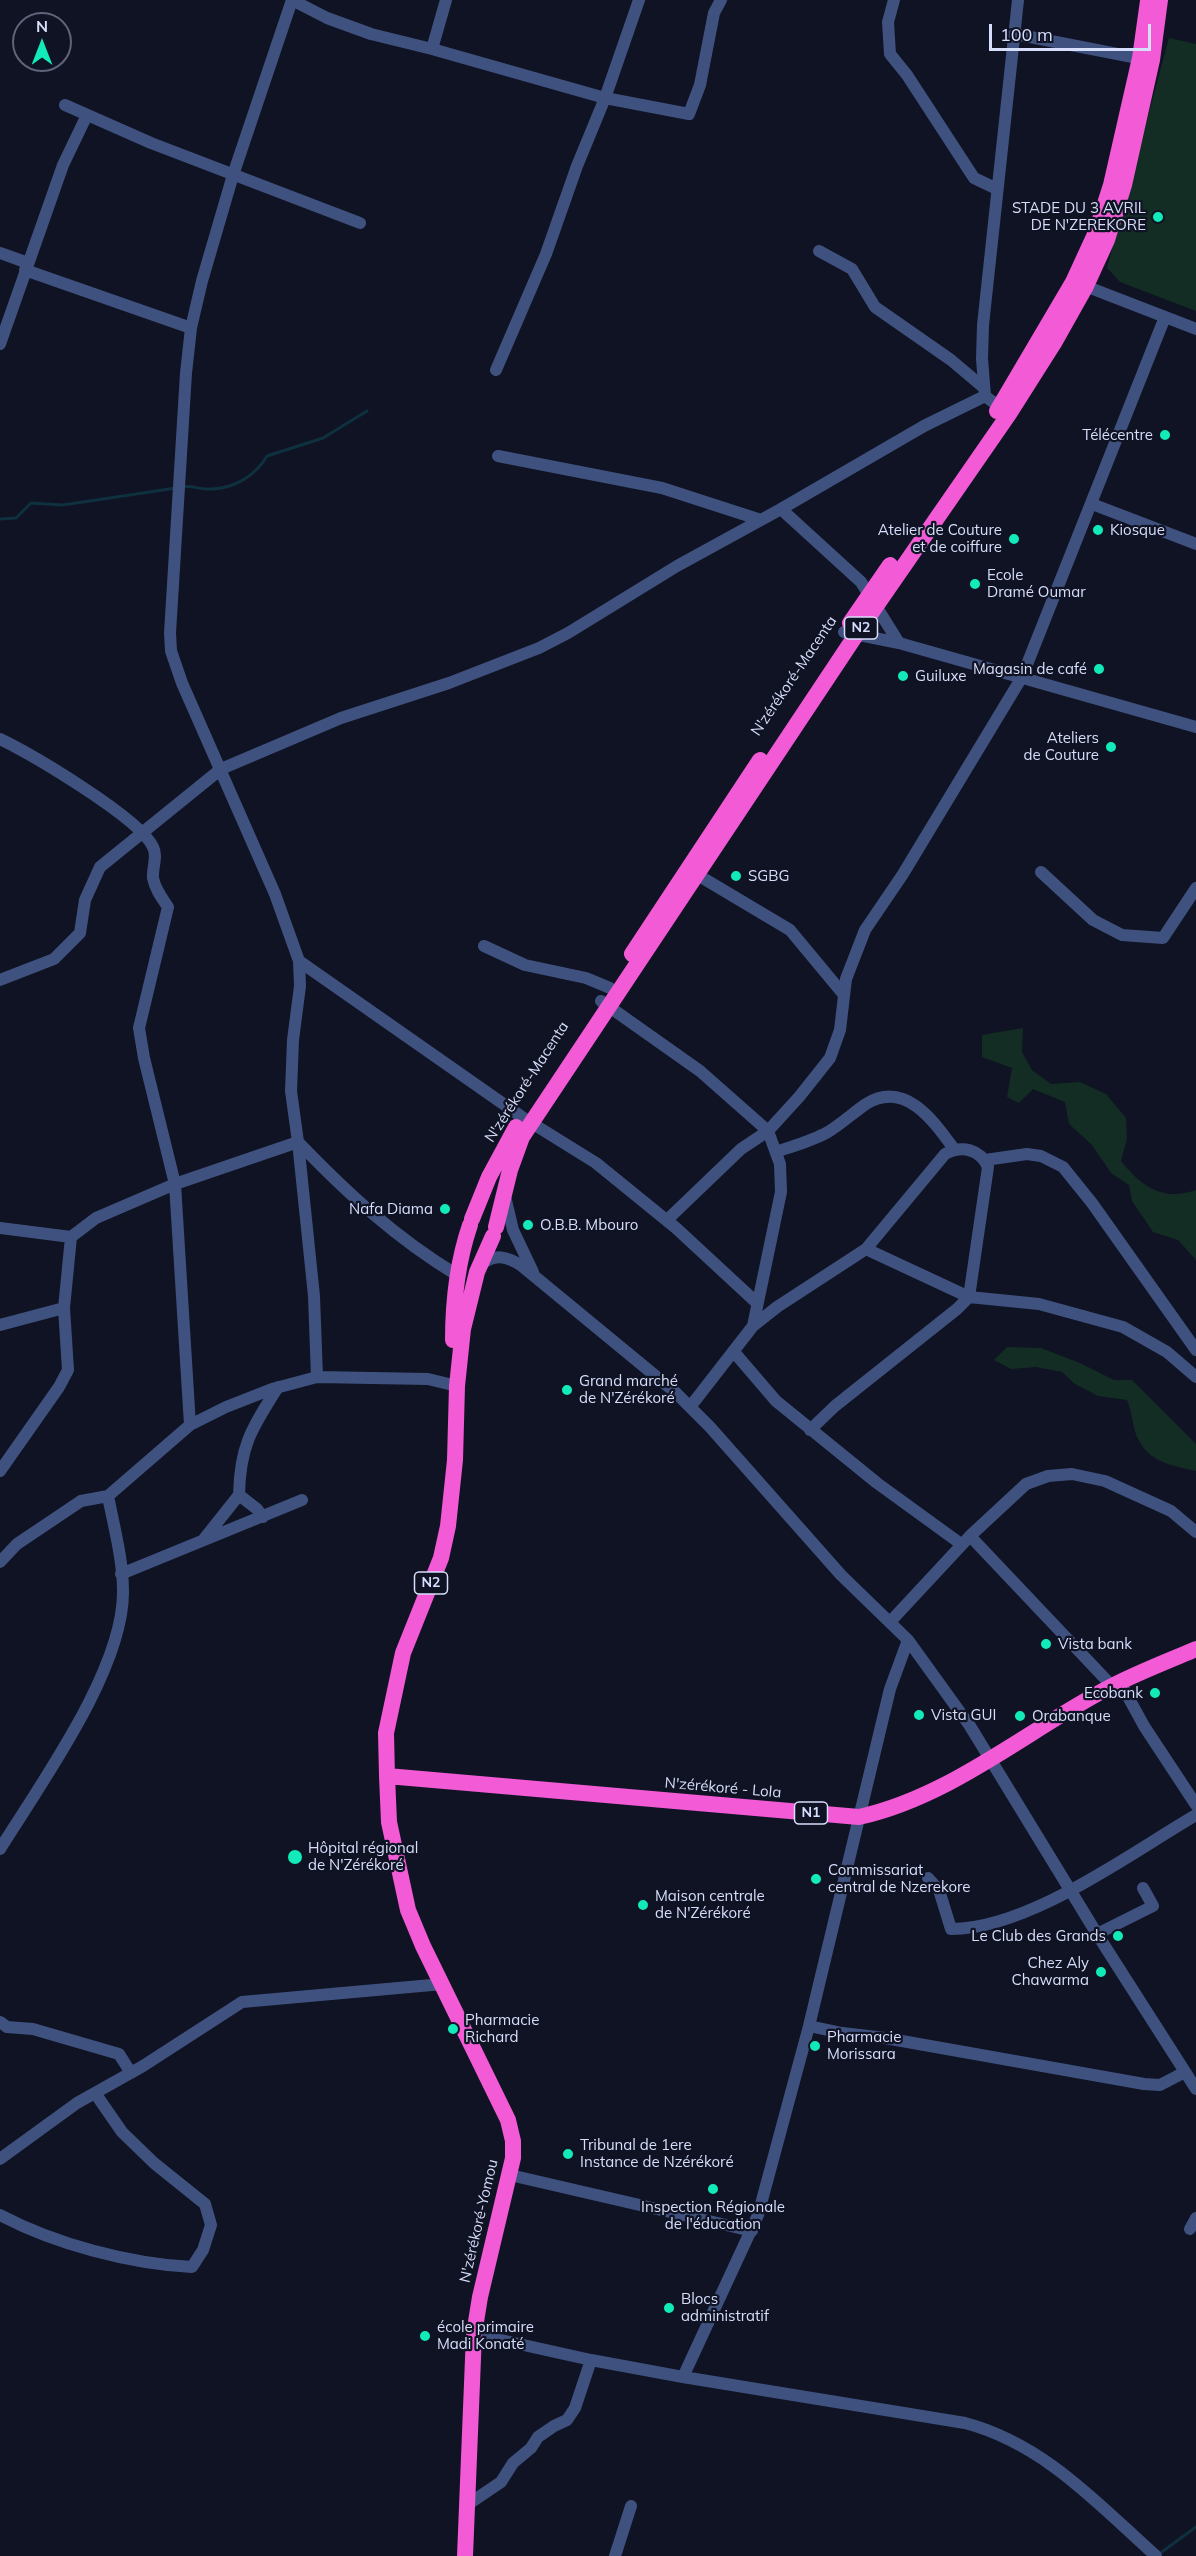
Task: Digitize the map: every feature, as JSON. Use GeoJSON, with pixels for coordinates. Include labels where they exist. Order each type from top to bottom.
{"type":"FeatureCollection","features":[{"type":"Feature","properties":{"kind":"highway","name":"N2"},"geometry":{"type":"LineString","coordinates":[[1146,59],[1149,0]]}},
{"type":"Feature","properties":{"kind":"highway","name":"N2"},"geometry":{"type":"LineString","coordinates":[[387,1776],[386,1733],[403,1653],[441,1558],[448,1526],[455,1460],[457,1386],[463,1329],[477,1272],[495,1232],[516,1150],[527,1120],[850,633],[1054,343],[1080,284],[1107,240],[1124,184],[1146,59],[1160,0]]}},
{"type":"Feature","properties":{"kind":"highway","name":"N'zérékoré-Macenta"},"geometry":{"type":"LineString","coordinates":[[471,1222],[489,1177],[527,1120]]}},
{"type":"Feature","properties":{"kind":"highway"},"geometry":{"type":"LineString","coordinates":[[471,1222],[478,1214],[487,1214],[494,1219],[495,1232]]}},
{"type":"Feature","properties":{"kind":"highway","name":"N2"},"geometry":{"type":"LineString","coordinates":[[457,1386],[453,1324],[457,1275],[471,1222]]}},
{"type":"Feature","properties":{"kind":"highway","name":"N'zérékoré - Lola"},"geometry":{"type":"LineString","coordinates":[[387,1776],[859,1817],[906,1803],[990,1759],[1116,1684],[1196,1649]]}},
{"type":"Feature","properties":{"kind":"highway","name":"N'zérékoré-Yomou"},"geometry":{"type":"LineString","coordinates":[[387,1776],[388,1822],[408,1910],[423,1946],[508,2120],[513,2141],[510,2175],[482,2286],[474,2334],[465,2556]]}},
{"type":"Feature","properties":{"kind":"street"},"geometry":{"type":"LineString","coordinates":[[317,1377],[314,1296],[291,1091],[293,1040],[300,986],[299,961],[275,894],[182,683],[171,651],[170,607],[191,328],[202,280],[233,175],[292,0],[327,18],[371,34],[432,49],[605,99],[689,114],[700,85],[714,13],[721,0]]}},
{"type":"Feature","properties":{"kind":"street"},"geometry":{"type":"LineString","coordinates":[[432,49],[446,0]]}},
{"type":"Feature","properties":{"kind":"street"},"geometry":{"type":"LineString","coordinates":[[496,370],[546,254],[577,166],[605,99],[639,0]]}},
{"type":"Feature","properties":{"kind":"street"},"geometry":{"type":"LineString","coordinates":[[894,0],[888,22],[890,54],[907,75],[974,178],[997,189]]}},
{"type":"Feature","properties":{"kind":"street"},"geometry":{"type":"LineString","coordinates":[[984,391],[983,325],[1018,0]]}},
{"type":"Feature","properties":{"kind":"street"},"geometry":{"type":"LineString","coordinates":[[1015,34],[1146,59]]}},
{"type":"Feature","properties":{"kind":"street"},"geometry":{"type":"LineString","coordinates":[[65,105],[233,175],[360,223]]}},
{"type":"Feature","properties":{"kind":"street"},"geometry":{"type":"LineString","coordinates":[[0,344],[63,165],[87,115]]}},
{"type":"Feature","properties":{"kind":"street"},"geometry":{"type":"LineString","coordinates":[[819,250],[852,269],[874,307],[951,360],[1004,411]]}},
{"type":"Feature","properties":{"kind":"street"},"geometry":{"type":"LineString","coordinates":[[0,253],[27,266],[191,328]]}},
{"type":"Feature","properties":{"kind":"street"},"geometry":{"type":"LineString","coordinates":[[1080,284],[1196,329]]}},
{"type":"Feature","properties":{"kind":"street"},"geometry":{"type":"LineString","coordinates":[[667,1220],[741,1149],[768,1131],[830,1058],[840,1030],[846,979],[865,930],[903,874],[1022,677],[1165,317]]}},
{"type":"Feature","properties":{"kind":"street"},"geometry":{"type":"LineString","coordinates":[[0,980],[54,959],[80,933],[85,900],[100,867],[221,769],[341,718],[449,683],[539,648],[568,633],[677,566],[781,509],[984,391]]}},
{"type":"Feature","properties":{"kind":"street"},"geometry":{"type":"LineString","coordinates":[[498,456],[662,488],[761,520]]}},
{"type":"Feature","properties":{"kind":"street"},"geometry":{"type":"LineString","coordinates":[[1092,504],[1196,543]]}},
{"type":"Feature","properties":{"kind":"street"},"geometry":{"type":"LineString","coordinates":[[781,509],[849,570],[899,643]]}},
{"type":"Feature","properties":{"kind":"street"},"geometry":{"type":"LineString","coordinates":[[850,633],[899,643],[1196,727]]}},
{"type":"Feature","properties":{"kind":"street"},"geometry":{"type":"LineString","coordinates":[[0,739],[26,752],[74,783],[143,832],[154,848],[153,878],[158,893],[168,907],[139,1028],[144,1058],[175,1184],[190,1425]]}},
{"type":"Feature","properties":{"kind":"street"},"geometry":{"type":"LineString","coordinates":[[693,872],[790,930],[844,995]]}},
{"type":"Feature","properties":{"kind":"street"},"geometry":{"type":"LineString","coordinates":[[1041,872],[1093,920],[1122,935],[1130,936],[1162,938],[1196,888]]}},
{"type":"Feature","properties":{"kind":"street"},"geometry":{"type":"LineString","coordinates":[[484,946],[525,964],[586,978],[607,999],[700,1071],[768,1131],[780,1164],[781,1192],[753,1326]]}},
{"type":"Feature","properties":{"kind":"street"},"geometry":{"type":"LineString","coordinates":[[299,961],[527,1120],[596,1163],[667,1220],[758,1303]]}},
{"type":"Feature","properties":{"kind":"street"},"geometry":{"type":"LineString","coordinates":[[776,1152],[826,1132],[866,1104],[878,1098],[890,1096],[904,1098],[915,1105],[954,1149]]}},
{"type":"Feature","properties":{"kind":"street"},"geometry":{"type":"LineString","coordinates":[[0,1228],[71,1237],[96,1218],[175,1184],[298,1142]]}},
{"type":"Feature","properties":{"kind":"street"},"geometry":{"type":"LineString","coordinates":[[298,1142],[347,1193],[388,1228],[457,1275]]}},
{"type":"Feature","properties":{"kind":"street"},"geometry":{"type":"LineString","coordinates":[[690,1407],[753,1326],[777,1306],[866,1249],[945,1154],[954,1149],[965,1149],[979,1154],[988,1167],[969,1297],[835,1406],[810,1430]]}},
{"type":"Feature","properties":{"kind":"street"},"geometry":{"type":"LineString","coordinates":[[985,1160],[1026,1154],[1041,1156],[1063,1167],[1092,1203],[1196,1350]]}},
{"type":"Feature","properties":{"kind":"street"},"geometry":{"type":"LineString","coordinates":[[505,1190],[513,1230],[535,1276]]}},
{"type":"Feature","properties":{"kind":"street"},"geometry":{"type":"LineString","coordinates":[[0,1471],[54,1395],[68,1370],[64,1308],[71,1237]]}},
{"type":"Feature","properties":{"kind":"street"},"geometry":{"type":"LineString","coordinates":[[866,1249],[969,1297],[1038,1304],[1115,1324],[1167,1352],[1196,1377]]}},
{"type":"Feature","properties":{"kind":"street"},"geometry":{"type":"LineString","coordinates":[[477,1272],[487,1260],[504,1257],[535,1276],[675,1392],[841,1575],[908,1640],[970,1726],[1097,1934],[1196,2089]]}},
{"type":"Feature","properties":{"kind":"street"},"geometry":{"type":"LineString","coordinates":[[0,1325],[64,1308]]}},
{"type":"Feature","properties":{"kind":"street"},"geometry":{"type":"LineString","coordinates":[[734,1352],[776,1401],[810,1430],[877,1483],[965,1540],[1116,1684],[1196,1805]]}},
{"type":"Feature","properties":{"kind":"street"},"geometry":{"type":"LineString","coordinates":[[0,1562],[17,1544],[81,1501],[108,1496],[190,1425],[226,1407],[278,1387],[317,1377],[428,1379],[457,1386]]}},
{"type":"Feature","properties":{"kind":"street"},"geometry":{"type":"LineString","coordinates":[[203,1541],[239,1495],[241,1457],[249,1432],[278,1387]]}},
{"type":"Feature","properties":{"kind":"street"},"geometry":{"type":"LineString","coordinates":[[890,1622],[965,1540],[1026,1484],[1048,1476],[1072,1474],[1105,1481],[1171,1511],[1196,1532]]}},
{"type":"Feature","properties":{"kind":"street"},"geometry":{"type":"LineString","coordinates":[[239,1495],[257,1509],[263,1518]]}},
{"type":"Feature","properties":{"kind":"street"},"geometry":{"type":"LineString","coordinates":[[0,1849],[97,1686],[114,1647],[123,1592],[108,1496]]}},
{"type":"Feature","properties":{"kind":"street"},"geometry":{"type":"LineString","coordinates":[[121,1574],[263,1518],[302,1500]]}},
{"type":"Feature","properties":{"kind":"street"},"geometry":{"type":"LineString","coordinates":[[683,2377],[758,2215],[809,2026],[890,1689],[908,1640]]}},
{"type":"Feature","properties":{"kind":"street"},"geometry":{"type":"LineString","coordinates":[[928,1878],[939,1890],[951,1929],[963,1929],[1009,1918],[1036,1907],[1115,1865],[1196,1815]]}},
{"type":"Feature","properties":{"kind":"street"},"geometry":{"type":"LineString","coordinates":[[1097,1934],[1152,1906],[1143,1888]]}},
{"type":"Feature","properties":{"kind":"street"},"geometry":{"type":"LineString","coordinates":[[0,2159],[77,2103],[131,2073],[242,2002],[443,1984]]}},
{"type":"Feature","properties":{"kind":"street"},"geometry":{"type":"LineString","coordinates":[[0,2022],[7,2027],[33,2030],[119,2054],[131,2073]]}},
{"type":"Feature","properties":{"kind":"street"},"geometry":{"type":"LineString","coordinates":[[809,2026],[1144,2084],[1160,2085],[1185,2072]]}},
{"type":"Feature","properties":{"kind":"street"},"geometry":{"type":"LineString","coordinates":[[0,2215],[20,2225],[97,2250],[163,2266],[192,2267],[203,2250],[211,2225],[205,2204],[154,2163],[122,2132],[95,2093]]}},
{"type":"Feature","properties":{"kind":"street"},"geometry":{"type":"LineString","coordinates":[[510,2175],[752,2232]]}},
{"type":"Feature","properties":{"kind":"street"},"geometry":{"type":"LineString","coordinates":[[474,2334],[591,2360],[683,2377],[965,2422],[985,2428],[1019,2442],[1043,2458],[1153,2553]]}},
{"type":"Feature","properties":{"kind":"street"},"geometry":{"type":"LineString","coordinates":[[467,2505],[501,2482],[513,2463],[531,2448],[538,2438],[567,2420],[575,2408],[591,2360]]}},
{"type":"Feature","properties":{"kind":"street"},"geometry":{"type":"LineString","coordinates":[[615,2556],[631,2506]]}},
{"type":"Feature","properties":{"kind":"green space","name":"STADE DU 3 AVRIL DE N'ZEREKORE"},"geometry":{"type":"Polygon","coordinates":[[[1169,38],[1196,44],[1196,311],[1120,282],[1107,268],[1169,38]]]}},
{"type":"Feature","properties":{"kind":"green space"},"geometry":{"type":"Polygon","coordinates":[[[1023,1028],[1022,1052],[1032,1070],[1051,1084],[1080,1082],[1106,1094],[1126,1118],[1127,1139],[1121,1161],[1137,1178],[1163,1193],[1184,1193],[1196,1190],[1196,1260],[1178,1240],[1153,1232],[1132,1201],[1129,1185],[1111,1173],[1092,1145],[1069,1124],[1065,1102],[1033,1089],[1019,1103],[1007,1097],[1012,1068],[982,1057],[982,1035],[1023,1028]]]}},
{"type":"Feature","properties":{"kind":"green space"},"geometry":{"type":"Polygon","coordinates":[[[1007,1347],[1041,1348],[1080,1363],[1114,1380],[1132,1380],[1196,1444],[1196,1471],[1162,1462],[1154,1458],[1142,1446],[1134,1429],[1127,1400],[1098,1396],[1075,1384],[1062,1372],[1036,1367],[1011,1369],[994,1360],[1007,1347]]]}},
{"type":"Feature","properties":{"kind":"waterway"},"geometry":{"type":"LineString","coordinates":[[182,487],[211,489],[236,484],[251,475],[267,456],[323,438],[367,411]]}},
{"type":"Feature","properties":{"kind":"waterway"},"geometry":{"type":"LineString","coordinates":[[0,519],[16,518],[31,503],[63,505],[176,488]]}},
{"type":"Feature","properties":{"kind":"waterway"},"geometry":{"type":"LineString","coordinates":[[1159,2554],[1196,2527]]}},
{"type":"Feature","properties":{"kind":"place","name":"STADE DU 3 AVRIL DE N'ZEREKORE"},"geometry":{"type":"Point","coordinates":[1158,217]}},
{"type":"Feature","properties":{"kind":"place","name":"Télécentre"},"geometry":{"type":"Point","coordinates":[1165,435]}},
{"type":"Feature","properties":{"kind":"place","name":"Kiosque"},"geometry":{"type":"Point","coordinates":[1098,530]}},
{"type":"Feature","properties":{"kind":"place","name":"Atelier de Couture et de coiffure"},"geometry":{"type":"Point","coordinates":[1014,539]}},
{"type":"Feature","properties":{"kind":"place","name":"Ecole Dramé Oumar"},"geometry":{"type":"Point","coordinates":[975,584]}},
{"type":"Feature","properties":{"kind":"place","name":"Magasin de café"},"geometry":{"type":"Point","coordinates":[1099,669]}},
{"type":"Feature","properties":{"kind":"place","name":"Guiluxe"},"geometry":{"type":"Point","coordinates":[903,676]}},
{"type":"Feature","properties":{"kind":"place","name":"Ateliers de Couture"},"geometry":{"type":"Point","coordinates":[1111,747]}},
{"type":"Feature","properties":{"kind":"place","name":"SGBG"},"geometry":{"type":"Point","coordinates":[736,876]}},
{"type":"Feature","properties":{"kind":"place","name":"Nafa Diama"},"geometry":{"type":"Point","coordinates":[445,1209]}},
{"type":"Feature","properties":{"kind":"place","name":"O.B.B. Mbouro"},"geometry":{"type":"Point","coordinates":[528,1225]}},
{"type":"Feature","properties":{"kind":"place","name":"Grand marché de N'Zérékoré"},"geometry":{"type":"Point","coordinates":[567,1390]}},
{"type":"Feature","properties":{"kind":"place","name":"Vista bank"},"geometry":{"type":"Point","coordinates":[1046,1644]}},
{"type":"Feature","properties":{"kind":"place","name":"Ecobank"},"geometry":{"type":"Point","coordinates":[1155,1693]}},
{"type":"Feature","properties":{"kind":"place","name":"Vista GUI"},"geometry":{"type":"Point","coordinates":[919,1715]}},
{"type":"Feature","properties":{"kind":"place","name":"Orabanque"},"geometry":{"type":"Point","coordinates":[1020,1716]}},
{"type":"Feature","properties":{"kind":"place","name":"Hôpital régional de N'Zérékoré"},"geometry":{"type":"Point","coordinates":[295,1857]}},
{"type":"Feature","properties":{"kind":"place","name":"Commissariat central de Nzerekore"},"geometry":{"type":"Point","coordinates":[816,1879]}},
{"type":"Feature","properties":{"kind":"place","name":"Maison centrale de N'Zérékoré"},"geometry":{"type":"Point","coordinates":[643,1905]}},
{"type":"Feature","properties":{"kind":"place","name":"Le Club des Grands"},"geometry":{"type":"Point","coordinates":[1118,1936]}},
{"type":"Feature","properties":{"kind":"place","name":"Chez Aly Chawarma"},"geometry":{"type":"Point","coordinates":[1101,1972]}},
{"type":"Feature","properties":{"kind":"place","name":"Pharmacie Richard"},"geometry":{"type":"Point","coordinates":[453,2029]}},
{"type":"Feature","properties":{"kind":"place","name":"Pharmacie Morissara"},"geometry":{"type":"Point","coordinates":[815,2046]}},
{"type":"Feature","properties":{"kind":"place","name":"Tribunal de 1ere Instance de Nzérékoré"},"geometry":{"type":"Point","coordinates":[568,2154]}},
{"type":"Feature","properties":{"kind":"place","name":"Inspection Régionale de l'éducation"},"geometry":{"type":"Point","coordinates":[713,2189]}},
{"type":"Feature","properties":{"kind":"place","name":"Blocs administratif"},"geometry":{"type":"Point","coordinates":[669,2308]}},
{"type":"Feature","properties":{"kind":"place","name":"école primaire Madi Konaté"},"geometry":{"type":"Point","coordinates":[425,2336]}}]}
